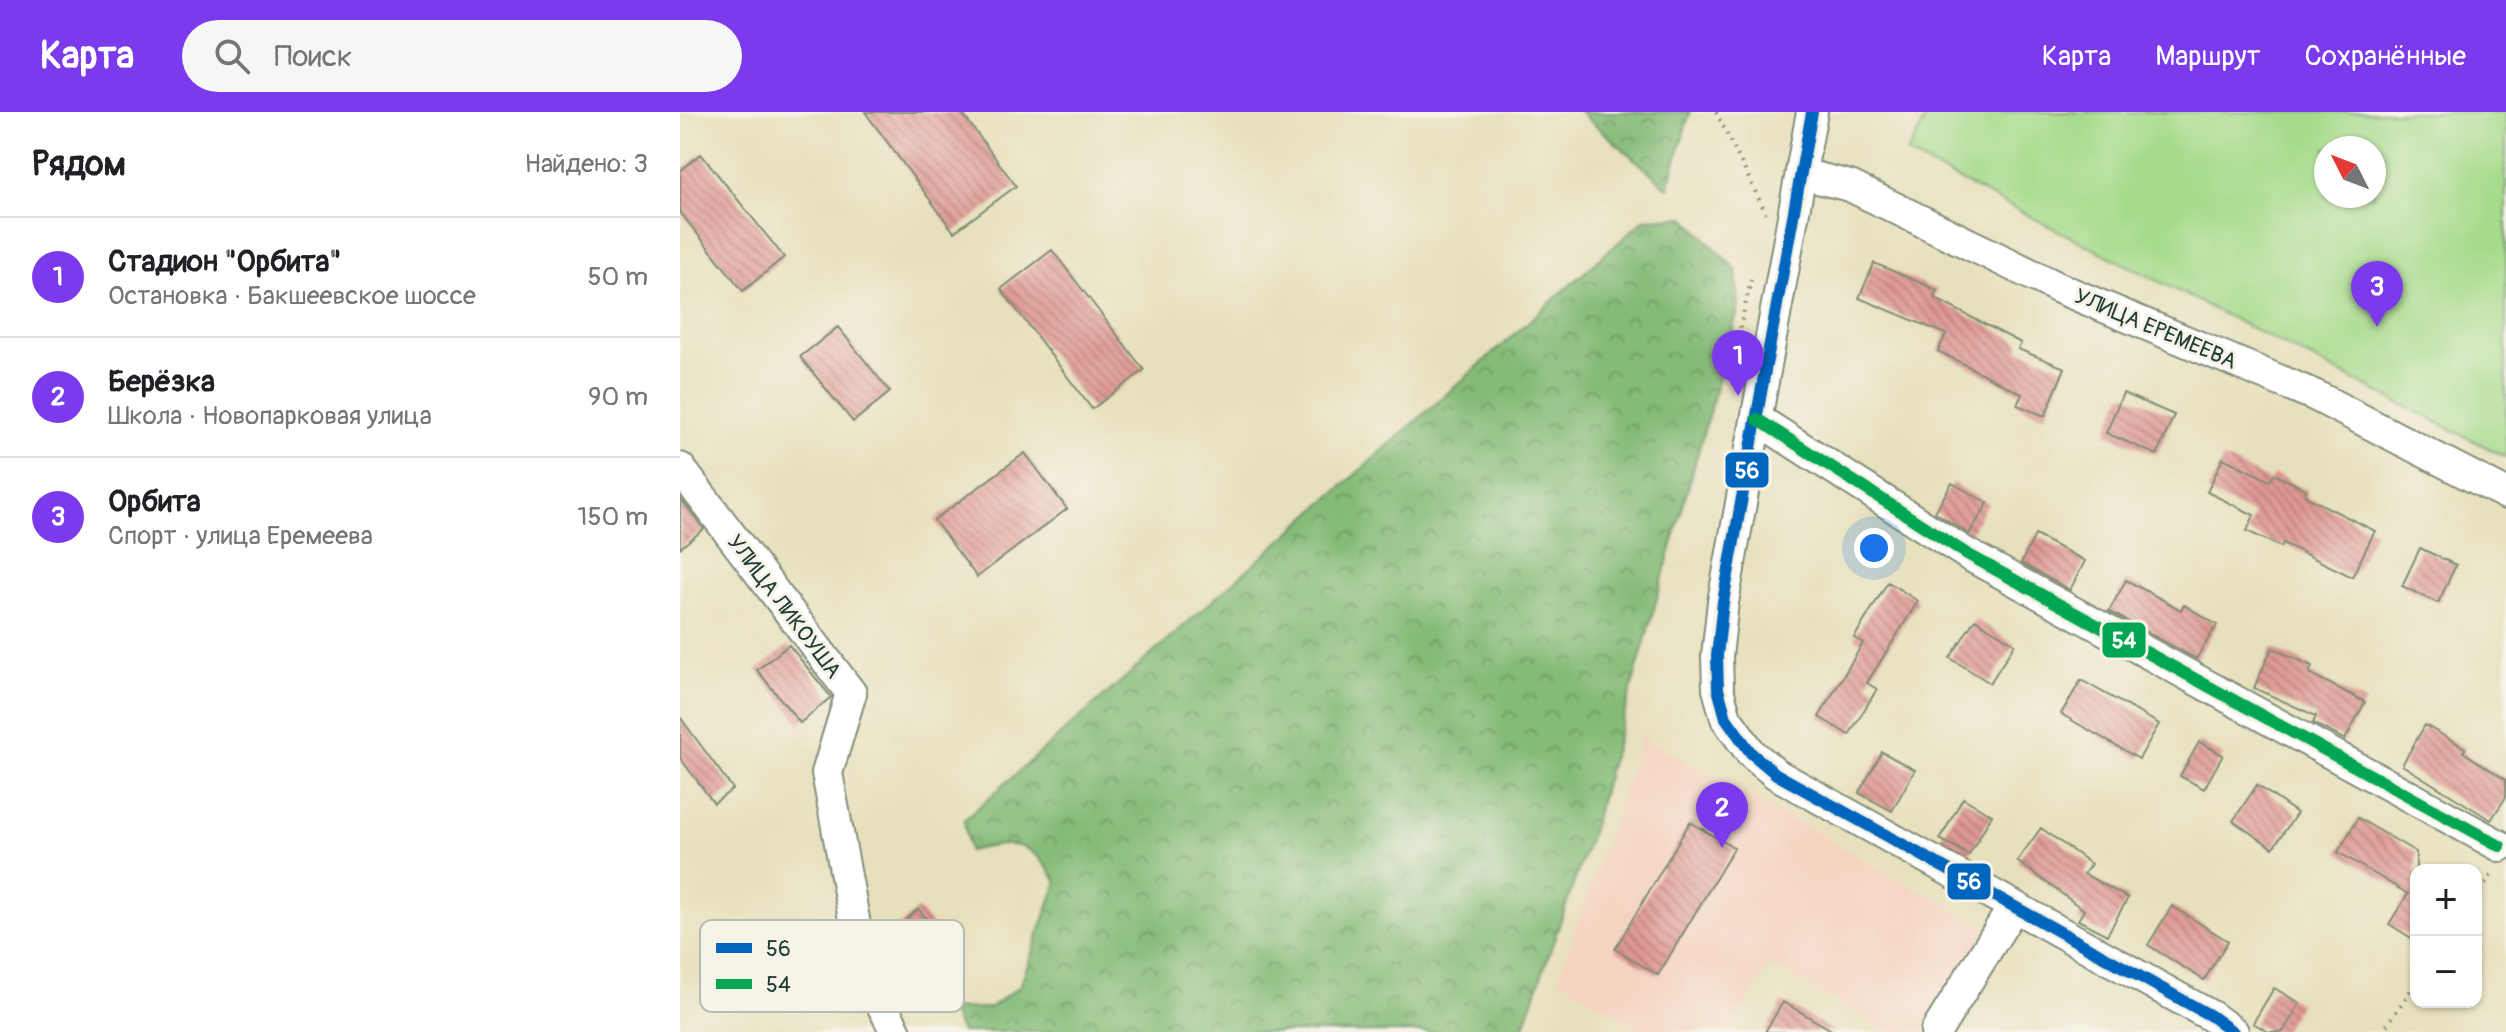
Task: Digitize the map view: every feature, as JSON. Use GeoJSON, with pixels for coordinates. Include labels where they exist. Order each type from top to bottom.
{"type":"FeatureCollection","features":[{"type":"Feature","properties":{"kind":"street"},"geometry":{"type":"LineString","coordinates":[[1812,112],[1723,602],[1718,689],[1726,718],[1751,753],[1776,774],[2211,1016],[2233,1032]]}},
{"type":"Feature","properties":{"kind":"street","name":"УЛИЦА ЕРЕМЕЕВА"},"geometry":{"type":"LineString","coordinates":[[1801,174],[1850,186],[2059,288],[2314,395],[2506,494]]}},
{"type":"Feature","properties":{"kind":"street"},"geometry":{"type":"LineString","coordinates":[[1757,419],[1967,554],[2496,860]]}},
{"type":"Feature","properties":{"kind":"street","name":"УЛИЦА ЛИКОУША"},"geometry":{"type":"LineString","coordinates":[[680,468],[851,693],[827,773],[854,920]]}},
{"type":"Feature","properties":{"kind":"street"},"geometry":{"type":"LineString","coordinates":[[1936,1032],[2014,906]]}},
{"type":"Feature","properties":{"kind":"street","name":"УЛИЦА ЛИКОУША"},"geometry":{"type":"LineString","coordinates":[[886,1012],[896,1032]]}},
{"type":"Feature","properties":{"kind":"path"},"geometry":{"type":"LineString","coordinates":[[1716,112],[1767,215]]}},
{"type":"Feature","properties":{"kind":"path"},"geometry":{"type":"LineString","coordinates":[[2482,886],[2496,860]]}},
{"type":"Feature","properties":{"kind":"path"},"geometry":{"type":"LineString","coordinates":[[2382,1032],[2410,992]]}},
{"type":"Feature","properties":{"kind":"shaded area"},"geometry":{"type":"Polygon","coordinates":[[[1641,737],[1988,928],[1925,1032],[1889,1032],[1770,965],[1730,1032],[1644,1032],[1558,979],[1641,737]]]}},
{"type":"Feature","properties":{"kind":"green space"},"geometry":{"type":"Polygon","coordinates":[[[1580,112],[1690,112],[1668,188],[1580,112]]]}},
{"type":"Feature","properties":{"kind":"green space"},"geometry":{"type":"Polygon","coordinates":[[[1929,112],[2506,112],[2506,457],[1907,154],[1929,112]]]}},
{"type":"Feature","properties":{"kind":"green space"},"geometry":{"type":"Polygon","coordinates":[[[1685,217],[1736,270],[1739,306],[1591,833],[1522,1032],[961,1032],[951,1012],[989,1008],[1020,986],[1057,882],[1039,858],[1021,847],[999,845],[969,851],[964,820],[1645,219],[1685,217]]]}},
{"type":"Feature","properties":{"kind":"building"},"geometry":{"type":"Polygon","coordinates":[[[865,112],[961,112],[1016,186],[954,232],[865,112]]]}},
{"type":"Feature","properties":{"kind":"building"},"geometry":{"type":"Polygon","coordinates":[[[701,154],[784,257],[743,291],[680,212],[680,171],[701,154]]]}},
{"type":"Feature","properties":{"kind":"building"},"geometry":{"type":"Polygon","coordinates":[[[1052,250],[1144,370],[1092,409],[1001,289],[1052,250]]]}},
{"type":"Feature","properties":{"kind":"building"},"geometry":{"type":"Polygon","coordinates":[[[1874,263],[1937,290],[1934,298],[2021,343],[2018,349],[2065,368],[2045,416],[2017,405],[2022,394],[1938,351],[1946,334],[1859,298],[1874,263]]]}},
{"type":"Feature","properties":{"kind":"building"},"geometry":{"type":"Polygon","coordinates":[[[838,327],[890,392],[853,422],[800,357],[838,327]]]}},
{"type":"Feature","properties":{"kind":"building"},"geometry":{"type":"Polygon","coordinates":[[[2123,393],[2174,415],[2157,455],[2106,433],[2123,393]]]}},
{"type":"Feature","properties":{"kind":"building"},"geometry":{"type":"Polygon","coordinates":[[[1025,453],[1067,509],[977,577],[934,520],[1025,453]]]}},
{"type":"Feature","properties":{"kind":"building"},"geometry":{"type":"Polygon","coordinates":[[[2223,458],[2270,481],[2274,474],[2307,490],[2305,496],[2375,531],[2352,577],[2283,543],[2281,547],[2247,531],[2254,515],[2207,492],[2223,458]]]}},
{"type":"Feature","properties":{"kind":"building"},"geometry":{"type":"Polygon","coordinates":[[[1952,483],[1988,503],[1969,534],[1935,512],[1952,483]]]}},
{"type":"Feature","properties":{"kind":"building"},"geometry":{"type":"Polygon","coordinates":[[[680,498],[704,529],[680,548],[680,498]]]}},
{"type":"Feature","properties":{"kind":"building"},"geometry":{"type":"Polygon","coordinates":[[[2035,535],[2085,561],[2070,590],[2021,563],[2035,535]]]}},
{"type":"Feature","properties":{"kind":"building"},"geometry":{"type":"Polygon","coordinates":[[[2420,548],[2456,565],[2438,603],[2402,586],[2420,548]]]}},
{"type":"Feature","properties":{"kind":"building"},"geometry":{"type":"Polygon","coordinates":[[[2126,580],[2181,610],[2184,605],[2217,625],[2196,659],[2109,611],[2126,580]]]}},
{"type":"Feature","properties":{"kind":"building"},"geometry":{"type":"Polygon","coordinates":[[[1888,582],[1918,601],[1867,683],[1877,689],[1849,735],[1819,717],[1863,643],[1854,638],[1888,582]]]}},
{"type":"Feature","properties":{"kind":"building"},"geometry":{"type":"Polygon","coordinates":[[[1975,619],[2015,644],[1990,683],[1950,658],[1975,619]]]}},
{"type":"Feature","properties":{"kind":"building"},"geometry":{"type":"Polygon","coordinates":[[[789,645],[831,697],[800,723],[757,670],[789,645]]]}},
{"type":"Feature","properties":{"kind":"building"},"geometry":{"type":"Polygon","coordinates":[[[2272,648],[2312,666],[2309,673],[2365,702],[2345,740],[2313,723],[2316,716],[2254,688],[2272,648]]]}},
{"type":"Feature","properties":{"kind":"building"},"geometry":{"type":"Polygon","coordinates":[[[2081,680],[2159,724],[2139,759],[2061,714],[2081,680]]]}},
{"type":"Feature","properties":{"kind":"building"},"geometry":{"type":"Polygon","coordinates":[[[680,717],[733,789],[714,803],[680,758],[680,717]]]}},
{"type":"Feature","properties":{"kind":"building"},"geometry":{"type":"Polygon","coordinates":[[[2425,725],[2465,748],[2463,752],[2506,780],[2506,797],[2491,820],[2402,765],[2425,725]]]}},
{"type":"Feature","properties":{"kind":"building"},"geometry":{"type":"Polygon","coordinates":[[[2199,742],[2223,755],[2204,789],[2180,776],[2199,742]]]}},
{"type":"Feature","properties":{"kind":"building"},"geometry":{"type":"Polygon","coordinates":[[[1882,752],[1915,770],[1892,811],[1859,793],[1882,752]]]}},
{"type":"Feature","properties":{"kind":"building"},"geometry":{"type":"Polygon","coordinates":[[[2257,785],[2297,813],[2273,848],[2233,821],[2257,785]]]}},
{"type":"Feature","properties":{"kind":"building"},"geometry":{"type":"Polygon","coordinates":[[[1963,798],[1992,815],[1969,855],[1940,839],[1963,798]]]}},
{"type":"Feature","properties":{"kind":"building"},"geometry":{"type":"Polygon","coordinates":[[[2358,818],[2416,852],[2416,864],[2410,864],[2410,937],[2389,924],[2408,894],[2338,852],[2358,818]]]}},
{"type":"Feature","properties":{"kind":"building"},"geometry":{"type":"Polygon","coordinates":[[[1690,822],[1734,848],[1658,975],[1615,949],[1690,822]]]}},
{"type":"Feature","properties":{"kind":"building"},"geometry":{"type":"Polygon","coordinates":[[[2041,828],[2091,864],[2084,874],[2128,898],[2107,935],[2078,920],[2084,910],[2017,861],[2041,828]]]}},
{"type":"Feature","properties":{"kind":"building"},"geometry":{"type":"Polygon","coordinates":[[[2172,906],[2228,941],[2204,980],[2148,945],[2172,906]]]}},
{"type":"Feature","properties":{"kind":"building"},"geometry":{"type":"Polygon","coordinates":[[[918,909],[928,920],[906,920],[918,909]]]}},
{"type":"Feature","properties":{"kind":"building"},"geometry":{"type":"Polygon","coordinates":[[[2274,988],[2300,1003],[2283,1032],[2269,1032],[2253,1023],[2274,988]]]}},
{"type":"Feature","properties":{"kind":"building"},"geometry":{"type":"Polygon","coordinates":[[[1783,1002],[1835,1032],[1765,1032],[1783,1002]]]}},
{"type":"Feature","properties":{"kind":"transit line","name":"56"},"geometry":{"type":"LineString","coordinates":[[1812,112],[1723,602],[1717,656],[1718,689],[1726,718],[1751,753],[1776,774],[2211,1016],[2233,1032]]}},
{"type":"Feature","properties":{"kind":"transit line","name":"54"},"geometry":{"type":"LineString","coordinates":[[1757,419],[1967,554],[2500,846]]}},
{"type":"Feature","properties":{"kind":"place","name":"Орбита"},"geometry":{"type":"Point","coordinates":[2377,327]}},
{"type":"Feature","properties":{"kind":"place","name":"Стадион \"Орбита\""},"geometry":{"type":"Point","coordinates":[1738,396]}},
{"type":"Feature","properties":{"kind":"place","name":"Берёзка"},"geometry":{"type":"Point","coordinates":[1722,848]}}]}
